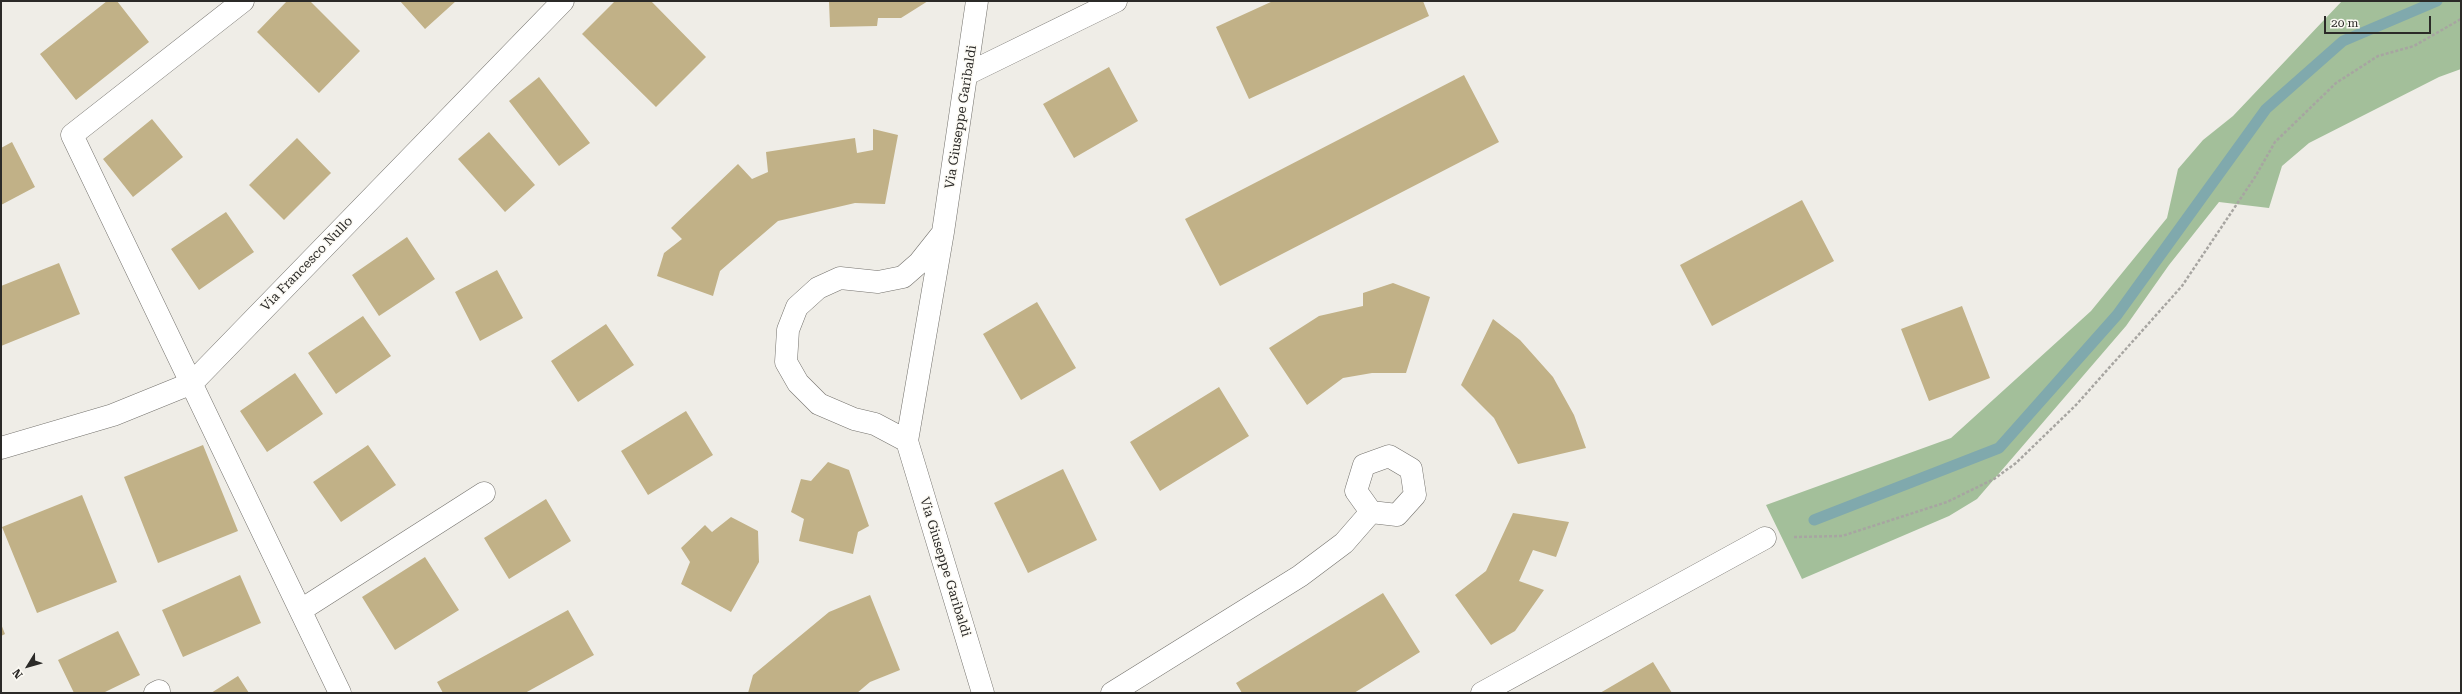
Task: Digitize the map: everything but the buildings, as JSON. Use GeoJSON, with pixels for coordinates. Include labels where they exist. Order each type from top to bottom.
{"type":"FeatureCollection","features":[{"type":"Feature","properties":{"kind":"street"},"geometry":{"type":"LineString","coordinates":[[243,1],[72,135],[340,693]]}},
{"type":"Feature","properties":{"kind":"street","name":"Via Francesco Nullo"},"geometry":{"type":"LineString","coordinates":[[1,448],[113,415],[192,383],[563,1]]}},
{"type":"Feature","properties":{"kind":"street","name":"Via Giuseppe Garibaldi"},"geometry":{"type":"LineString","coordinates":[[977,1],[969,73],[944,232],[907,441],[983,693]]}},
{"type":"Feature","properties":{"kind":"street"},"geometry":{"type":"LineString","coordinates":[[969,73],[1116,1]]}},
{"type":"Feature","properties":{"kind":"street","name":"Via Giuseppe Garibaldi"},"geometry":{"type":"LineString","coordinates":[[907,441],[875,424],[854,419],[819,404],[798,383],[786,362],[788,330],[797,307],[818,288],[840,278],[878,282],[903,277],[919,263],[944,232]]}},
{"type":"Feature","properties":{"kind":"street"},"geometry":{"type":"LineString","coordinates":[[301,610],[484,493]]}},
{"type":"Feature","properties":{"kind":"street"},"geometry":{"type":"LineString","coordinates":[[1112,693],[1300,576],[1344,543],[1371,512]]}},
{"type":"Feature","properties":{"kind":"street"},"geometry":{"type":"LineString","coordinates":[[1482,693],[1765,538]]}},
{"type":"Feature","properties":{"kind":"path"},"geometry":{"type":"LineString","coordinates":[[1765,538],[1842,536],[1947,502],[1994,479],[2016,463],[2076,405],[2182,286],[2255,177],[2275,142],[2336,83],[2378,56],[2414,46],[2461,19]]}},
{"type":"Feature","properties":{"kind":"green space"},"geometry":{"type":"Polygon","coordinates":[[[2342,1],[2461,1],[2461,69],[2439,77],[2309,143],[2282,166],[2269,208],[2219,202],[2169,265],[2126,326],[1977,499],[1949,516],[1802,579],[1766,505],[1951,438],[2091,311],[2167,218],[2178,169],[2203,140],[2233,116],[2342,1]]]}},
{"type":"Feature","properties":{"kind":"waterway"},"geometry":{"type":"LineString","coordinates":[[1814,520],[1999,448],[2117,315],[2266,109],[2343,41],[2437,1]]}}]}
